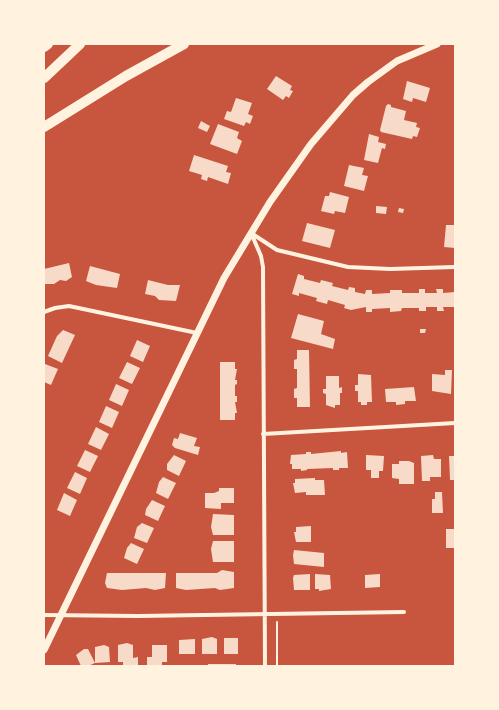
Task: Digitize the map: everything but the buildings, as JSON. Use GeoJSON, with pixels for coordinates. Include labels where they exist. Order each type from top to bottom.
{"type":"FeatureCollection","features":[{"type":"Feature","properties":{"kind":"highway"},"geometry":{"type":"LineString","coordinates":[[44,47],[48,44]]}},
{"type":"Feature","properties":{"kind":"highway"},"geometry":{"type":"LineString","coordinates":[[44,78],[80,44]]}},
{"type":"Feature","properties":{"kind":"highway"},"geometry":{"type":"LineString","coordinates":[[44,127],[100,91],[184,44]]}},
{"type":"Feature","properties":{"kind":"street"},"geometry":{"type":"LineString","coordinates":[[44,650],[224,278],[250,233],[311,144],[353,95],[397,61],[437,44]]}},
{"type":"Feature","properties":{"kind":"street"},"geometry":{"type":"LineString","coordinates":[[250,233],[276,250],[348,267],[390,269],[455,267]]}},
{"type":"Feature","properties":{"kind":"street"},"geometry":{"type":"LineString","coordinates":[[250,233],[261,256],[263,267],[265,666]]}},
{"type":"Feature","properties":{"kind":"street"},"geometry":{"type":"LineString","coordinates":[[44,312],[55,308],[69,306],[197,333]]}},
{"type":"Feature","properties":{"kind":"street"},"geometry":{"type":"LineString","coordinates":[[263,434],[455,423]]}},
{"type":"Feature","properties":{"kind":"street"},"geometry":{"type":"LineString","coordinates":[[44,615],[138,616],[404,612]]}},
{"type":"Feature","properties":{"kind":"path"},"geometry":{"type":"LineString","coordinates":[[277,622],[277,666]]}}]}
